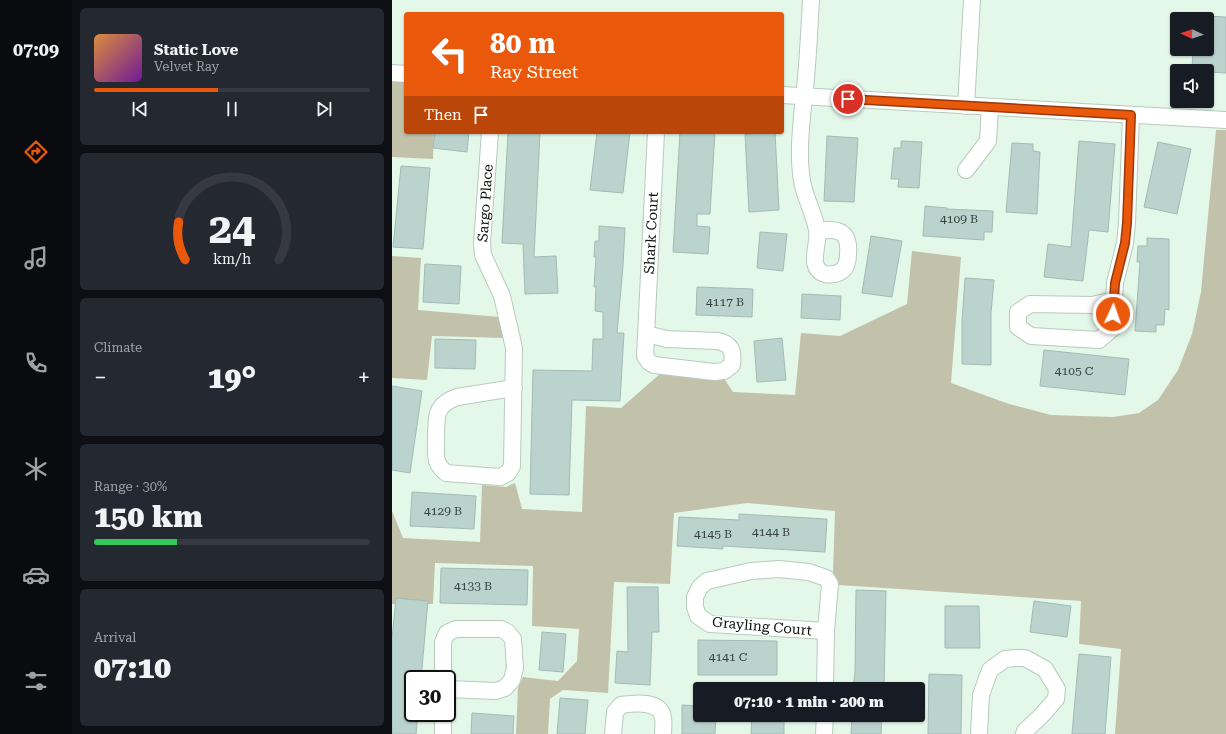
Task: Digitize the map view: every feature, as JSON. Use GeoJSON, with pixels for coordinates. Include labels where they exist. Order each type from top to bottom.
{"type":"FeatureCollection","features":[{"type":"Feature","properties":{"kind":"street"},"geometry":{"type":"LineString","coordinates":[[811,0],[800,153],[802,185],[818,232]]}},
{"type":"Feature","properties":{"kind":"street"},"geometry":{"type":"LineString","coordinates":[[966,106],[972,0]]}},
{"type":"Feature","properties":{"kind":"street"},"geometry":{"type":"LineString","coordinates":[[392,73],[404,74]]}},
{"type":"Feature","properties":{"kind":"street"},"geometry":{"type":"LineString","coordinates":[[784,95],[1226,120]]}},
{"type":"Feature","properties":{"kind":"street"},"geometry":{"type":"LineString","coordinates":[[966,170],[988,141],[990,107]]}},
{"type":"Feature","properties":{"kind":"street"},"geometry":{"type":"LineString","coordinates":[[1114,300],[1092,305],[1030,304],[1018,312],[1018,327],[1031,336],[1099,340],[1113,328],[1115,283],[1125,243],[1127,223],[1131,115]]}},
{"type":"Feature","properties":{"kind":"street","name":"Sargo Place"},"geometry":{"type":"LineString","coordinates":[[490,134],[482,255],[502,296],[514,348],[514,388],[512,466],[508,473],[500,477],[446,473],[440,468],[436,459],[436,452],[438,414],[442,406],[449,400],[457,397],[514,388]]}},
{"type":"Feature","properties":{"kind":"street","name":"Shark Court"},"geometry":{"type":"LineString","coordinates":[[646,334],[667,339],[724,342],[730,348],[733,357],[732,364],[724,371],[714,372],[654,365],[648,362],[645,356],[646,334],[656,134]]}},
{"type":"Feature","properties":{"kind":"street","name":"Grayling Court"},"geometry":{"type":"LineString","coordinates":[[825,682],[826,631],[830,584],[826,578],[810,572],[779,568],[751,571],[707,582],[700,587],[696,597],[695,607],[698,616],[710,624],[826,631]]}},
{"type":"Feature","properties":{"kind":"street"},"geometry":{"type":"LineString","coordinates":[[443,670],[443,642],[447,633],[456,629],[501,629],[507,632],[513,639],[515,668],[512,680],[505,688],[496,691],[456,689]]}},
{"type":"Feature","properties":{"kind":"street"},"geometry":{"type":"LineString","coordinates":[[980,734],[981,695],[990,670],[1005,659],[1025,658],[1045,669],[1057,689],[1056,699],[1025,731],[1024,734]]}},
{"type":"Feature","properties":{"kind":"street"},"geometry":{"type":"LineString","coordinates":[[613,734],[615,712],[621,705],[629,704],[653,705],[660,709],[663,717],[662,734]]}},
{"type":"Feature","properties":{"kind":"street"},"geometry":{"type":"LineString","coordinates":[[443,722],[443,734]]}},
{"type":"Feature","properties":{"kind":"street"},"geometry":{"type":"LineString","coordinates":[[824,734],[825,722]]}},
{"type":"Feature","properties":{"kind":"green space"},"geometry":{"type":"Polygon","coordinates":[[[392,80],[404,81],[404,134],[434,134],[433,159],[392,157],[392,80]]]}},
{"type":"Feature","properties":{"kind":"green space"},"geometry":{"type":"Polygon","coordinates":[[[1216,130],[1226,130],[1226,734],[1115,734],[1121,649],[1079,644],[1081,601],[839,585],[833,573],[835,511],[747,503],[674,513],[670,584],[614,582],[608,693],[563,690],[550,699],[548,734],[516,734],[518,688],[523,677],[558,681],[577,661],[579,629],[532,626],[533,566],[435,563],[433,604],[392,604],[392,511],[403,538],[480,542],[482,485],[506,487],[515,483],[522,509],[582,512],[586,406],[621,408],[661,373],[725,380],[733,392],[795,395],[801,333],[840,336],[907,304],[912,251],[961,257],[951,383],[1009,404],[1051,415],[1113,417],[1139,413],[1158,400],[1178,370],[1192,334],[1201,292],[1216,130]]]}},
{"type":"Feature","properties":{"kind":"green space"},"geometry":{"type":"Polygon","coordinates":[[[392,256],[421,258],[418,310],[500,317],[505,338],[432,336],[427,380],[392,378],[392,256]]]}},
{"type":"Feature","properties":{"kind":"building"},"geometry":{"type":"Polygon","coordinates":[[[1214,16],[1226,17],[1226,73],[1214,72],[1214,64],[1192,64],[1193,56],[1214,56],[1214,16]]]}},
{"type":"Feature","properties":{"kind":"building"},"geometry":{"type":"Polygon","coordinates":[[[435,134],[469,134],[467,152],[433,148],[435,134]]]}},
{"type":"Feature","properties":{"kind":"building"},"geometry":{"type":"Polygon","coordinates":[[[508,134],[540,134],[534,257],[556,256],[558,293],[525,294],[523,244],[502,243],[508,134]]]}},
{"type":"Feature","properties":{"kind":"building"},"geometry":{"type":"Polygon","coordinates":[[[597,134],[630,134],[623,193],[590,190],[597,134]]]}},
{"type":"Feature","properties":{"kind":"building"},"geometry":{"type":"Polygon","coordinates":[[[680,134],[715,134],[710,214],[697,214],[697,226],[710,227],[708,254],[673,252],[680,134]]]}},
{"type":"Feature","properties":{"kind":"building"},"geometry":{"type":"Polygon","coordinates":[[[745,134],[775,134],[779,210],[749,212],[745,134]]]}},
{"type":"Feature","properties":{"kind":"building"},"geometry":{"type":"Polygon","coordinates":[[[827,136],[858,138],[854,202],[824,201],[827,136]]]}},
{"type":"Feature","properties":{"kind":"building"},"geometry":{"type":"Polygon","coordinates":[[[901,141],[922,142],[919,188],[898,187],[899,179],[891,179],[894,148],[901,148],[901,141]]]}},
{"type":"Feature","properties":{"kind":"building"},"geometry":{"type":"Polygon","coordinates":[[[1079,141],[1115,144],[1108,232],[1089,230],[1083,281],[1044,277],[1048,244],[1071,247],[1079,141]]]}},
{"type":"Feature","properties":{"kind":"building"},"geometry":{"type":"Polygon","coordinates":[[[1158,142],[1191,149],[1177,214],[1144,207],[1158,142]]]}},
{"type":"Feature","properties":{"kind":"building"},"geometry":{"type":"Polygon","coordinates":[[[1012,143],[1033,144],[1033,151],[1040,152],[1037,214],[1006,212],[1012,143]]]}},
{"type":"Feature","properties":{"kind":"building"},"geometry":{"type":"Polygon","coordinates":[[[401,166],[430,168],[423,249],[393,247],[401,166]]]}},
{"type":"Feature","properties":{"kind":"building"},"geometry":{"type":"Polygon","coordinates":[[[925,206],[947,209],[993,211],[992,232],[984,232],[984,240],[923,236],[925,206]]]}},
{"type":"Feature","properties":{"kind":"building"},"geometry":{"type":"Polygon","coordinates":[[[599,226],[625,228],[617,333],[624,333],[620,401],[572,400],[569,495],[530,494],[533,370],[592,371],[593,339],[603,339],[603,312],[595,311],[596,287],[594,287],[596,257],[594,257],[595,241],[599,241],[599,226]]]}},
{"type":"Feature","properties":{"kind":"building"},"geometry":{"type":"Polygon","coordinates":[[[760,232],[787,234],[783,271],[757,268],[760,232]]]}},
{"type":"Feature","properties":{"kind":"building"},"geometry":{"type":"Polygon","coordinates":[[[871,236],[902,241],[892,297],[862,293],[871,236]]]}},
{"type":"Feature","properties":{"kind":"building"},"geometry":{"type":"Polygon","coordinates":[[[1147,238],[1169,239],[1169,310],[1165,309],[1164,325],[1156,325],[1156,332],[1135,331],[1140,262],[1137,262],[1138,246],[1147,246],[1147,238]]]}},
{"type":"Feature","properties":{"kind":"building"},"geometry":{"type":"Polygon","coordinates":[[[425,264],[461,266],[459,304],[423,302],[425,264]]]}},
{"type":"Feature","properties":{"kind":"building"},"geometry":{"type":"Polygon","coordinates":[[[965,278],[994,280],[991,313],[991,365],[962,364],[962,321],[965,278]]]}},
{"type":"Feature","properties":{"kind":"building"},"geometry":{"type":"Polygon","coordinates":[[[697,287],[753,289],[752,317],[696,315],[697,287]]]}},
{"type":"Feature","properties":{"kind":"building"},"geometry":{"type":"Polygon","coordinates":[[[802,294],[841,296],[840,320],[801,318],[802,294]]]}},
{"type":"Feature","properties":{"kind":"building"},"geometry":{"type":"Polygon","coordinates":[[[782,338],[786,380],[757,382],[754,341],[782,338]]]}},
{"type":"Feature","properties":{"kind":"building"},"geometry":{"type":"Polygon","coordinates":[[[435,339],[476,340],[475,369],[435,368],[435,339]]]}},
{"type":"Feature","properties":{"kind":"building"},"geometry":{"type":"Polygon","coordinates":[[[1044,350],[1129,359],[1125,395],[1040,386],[1044,350]]]}},
{"type":"Feature","properties":{"kind":"building"},"geometry":{"type":"Polygon","coordinates":[[[392,386],[422,391],[410,473],[392,470],[392,386]]]}},
{"type":"Feature","properties":{"kind":"building"},"geometry":{"type":"Polygon","coordinates":[[[412,492],[476,496],[474,529],[410,526],[412,492]]]}},
{"type":"Feature","properties":{"kind":"building"},"geometry":{"type":"Polygon","coordinates":[[[739,514],[827,519],[825,552],[723,546],[723,549],[677,546],[679,517],[739,520],[739,514]]]}},
{"type":"Feature","properties":{"kind":"building"},"geometry":{"type":"Polygon","coordinates":[[[441,568],[528,570],[527,605],[440,603],[441,568]]]}},
{"type":"Feature","properties":{"kind":"building"},"geometry":{"type":"Polygon","coordinates":[[[627,587],[658,587],[659,632],[652,632],[650,685],[615,683],[617,651],[628,652],[627,587]]]}},
{"type":"Feature","properties":{"kind":"building"},"geometry":{"type":"Polygon","coordinates":[[[856,590],[886,591],[884,682],[854,682],[856,590]]]}},
{"type":"Feature","properties":{"kind":"building"},"geometry":{"type":"Polygon","coordinates":[[[396,598],[428,601],[422,670],[404,670],[404,722],[417,722],[416,734],[392,734],[392,638],[396,598]]]}},
{"type":"Feature","properties":{"kind":"building"},"geometry":{"type":"Polygon","coordinates":[[[1034,601],[1071,606],[1067,637],[1030,632],[1034,601]]]}},
{"type":"Feature","properties":{"kind":"building"},"geometry":{"type":"Polygon","coordinates":[[[945,606],[979,606],[980,648],[945,648],[945,606]]]}},
{"type":"Feature","properties":{"kind":"building"},"geometry":{"type":"Polygon","coordinates":[[[542,632],[566,634],[563,672],[539,670],[542,632]]]}},
{"type":"Feature","properties":{"kind":"building"},"geometry":{"type":"Polygon","coordinates":[[[698,640],[777,641],[777,675],[698,675],[698,640]]]}},
{"type":"Feature","properties":{"kind":"building"},"geometry":{"type":"Polygon","coordinates":[[[1079,654],[1111,657],[1105,734],[1072,734],[1079,654]]]}},
{"type":"Feature","properties":{"kind":"building"},"geometry":{"type":"Polygon","coordinates":[[[929,674],[962,675],[961,734],[928,734],[929,674]]]}},
{"type":"Feature","properties":{"kind":"building"},"geometry":{"type":"Polygon","coordinates":[[[560,698],[588,700],[585,734],[557,734],[560,698]]]}},
{"type":"Feature","properties":{"kind":"building"},"geometry":{"type":"Polygon","coordinates":[[[682,705],[693,706],[693,722],[716,722],[715,734],[682,734],[682,705]]]}},
{"type":"Feature","properties":{"kind":"building"},"geometry":{"type":"Polygon","coordinates":[[[472,713],[514,716],[513,734],[471,734],[472,713]]]}},
{"type":"Feature","properties":{"kind":"building"},"geometry":{"type":"Polygon","coordinates":[[[752,722],[784,722],[784,734],[751,734],[752,722]]]}},
{"type":"Feature","properties":{"kind":"building"},"geometry":{"type":"Polygon","coordinates":[[[852,722],[882,722],[881,734],[851,734],[852,722]]]}},
{"type":"Feature","properties":{"kind":"route"},"geometry":{"type":"LineString","coordinates":[[848,99],[1131,115],[1127,223],[1125,243],[1115,283],[1113,314]]}}]}
